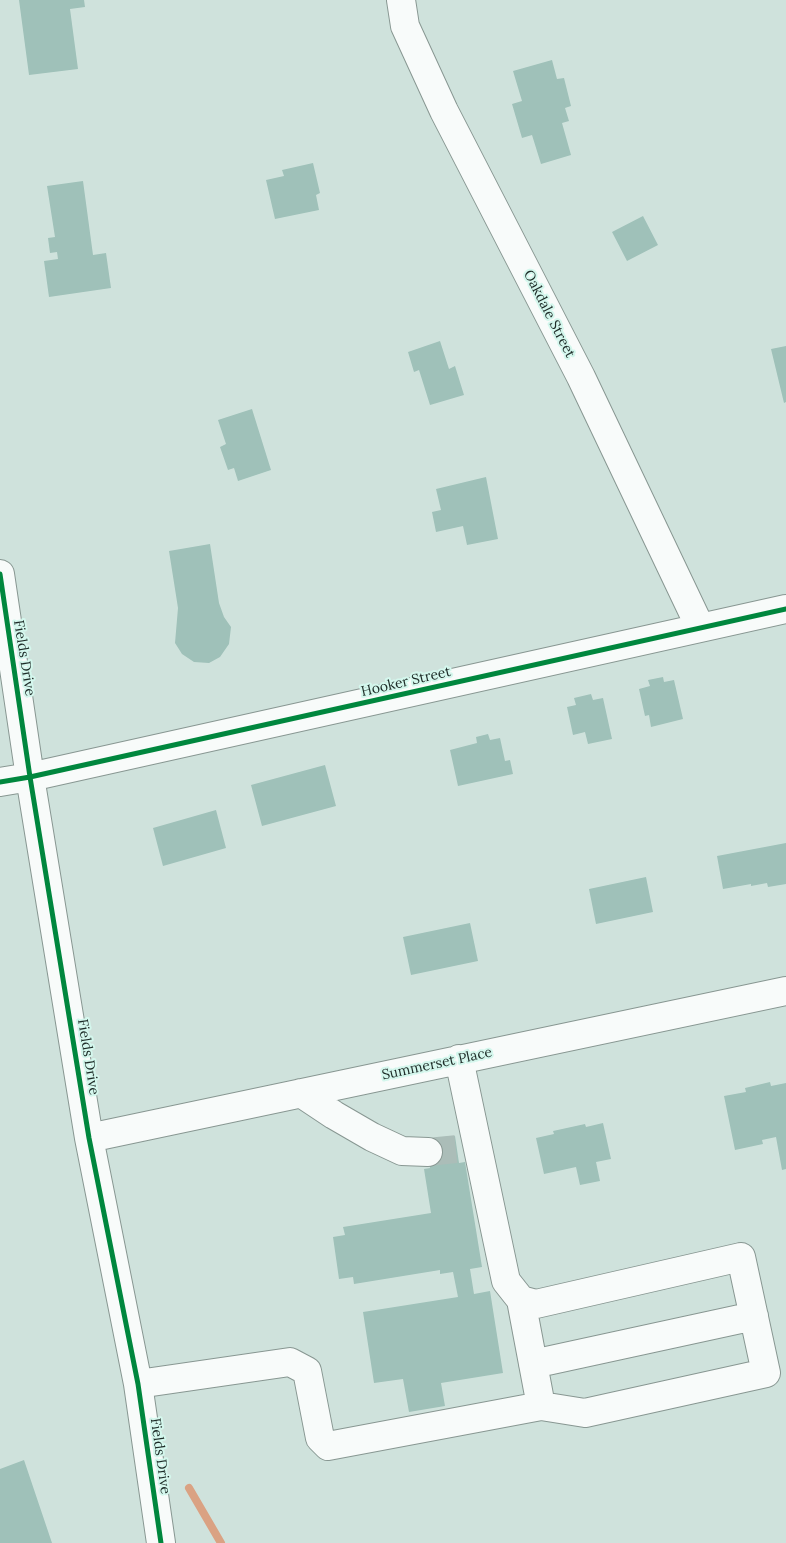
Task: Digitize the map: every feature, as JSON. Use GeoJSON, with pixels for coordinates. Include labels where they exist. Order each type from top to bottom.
{"type":"FeatureCollection","features":[{"type":"Feature","properties":{"kind":"street","name":"Oakdale Street"},"geometry":{"type":"LineString","coordinates":[[401,0],[405,26],[444,111],[581,377],[700,627]]}},
{"type":"Feature","properties":{"kind":"street","name":"Fields Drive"},"geometry":{"type":"LineString","coordinates":[[0,574],[30,777],[89,1138],[138,1384],[161,1543]]}},
{"type":"Feature","properties":{"kind":"street","name":"Hooker Street"},"geometry":{"type":"LineString","coordinates":[[0,782],[30,777],[786,609]]}},
{"type":"Feature","properties":{"kind":"street","name":"Summerset Place"},"geometry":{"type":"LineString","coordinates":[[89,1138],[786,991]]}},
{"type":"Feature","properties":{"kind":"street"},"geometry":{"type":"LineString","coordinates":[[459,1059],[468,1147],[506,1281],[521,1300],[541,1406]]}},
{"type":"Feature","properties":{"kind":"street"},"geometry":{"type":"LineString","coordinates":[[301,1093],[372,1137],[402,1151],[428,1152]]}},
{"type":"Feature","properties":{"kind":"street"},"geometry":{"type":"LineString","coordinates":[[138,1384],[290,1362],[307,1371],[320,1438],[328,1446],[541,1406],[585,1413],[766,1373],[741,1257],[536,1304],[521,1300]]}},
{"type":"Feature","properties":{"kind":"street"},"geometry":{"type":"LineString","coordinates":[[532,1364],[754,1316]]}},
{"type":"Feature","properties":{"kind":"building"},"geometry":{"type":"Polygon","coordinates":[[[19,0],[84,0],[85,7],[70,9],[78,69],[29,75],[19,0]]]}},
{"type":"Feature","properties":{"kind":"building"},"geometry":{"type":"Polygon","coordinates":[[[552,60],[557,79],[564,78],[571,106],[565,108],[569,121],[562,123],[571,155],[541,164],[532,135],[522,138],[512,104],[522,101],[513,71],[552,60]]]}},
{"type":"Feature","properties":{"kind":"building"},"geometry":{"type":"Polygon","coordinates":[[[313,163],[320,193],[316,195],[319,210],[275,219],[266,180],[284,176],[282,170],[313,163]]]}},
{"type":"Feature","properties":{"kind":"building"},"geometry":{"type":"Polygon","coordinates":[[[83,181],[93,255],[106,253],[111,288],[49,297],[44,261],[58,259],[57,252],[50,253],[48,238],[55,237],[47,186],[83,181]]]}},
{"type":"Feature","properties":{"kind":"building"},"geometry":{"type":"Polygon","coordinates":[[[643,216],[658,245],[627,261],[612,232],[643,216]]]}},
{"type":"Feature","properties":{"kind":"building"},"geometry":{"type":"Polygon","coordinates":[[[440,341],[449,369],[455,366],[464,395],[430,405],[419,370],[414,372],[408,352],[440,341]]]}},
{"type":"Feature","properties":{"kind":"building"},"geometry":{"type":"Polygon","coordinates":[[[786,346],[786,402],[784,403],[771,349],[786,346]]]}},
{"type":"Feature","properties":{"kind":"building"},"geometry":{"type":"Polygon","coordinates":[[[252,409],[271,470],[238,481],[234,468],[228,470],[220,447],[226,444],[218,420],[252,409]]]}},
{"type":"Feature","properties":{"kind":"building"},"geometry":{"type":"Polygon","coordinates":[[[486,477],[498,539],[467,545],[463,526],[436,532],[432,512],[441,510],[436,489],[486,477]]]}},
{"type":"Feature","properties":{"kind":"building"},"geometry":{"type":"Polygon","coordinates":[[[210,544],[219,603],[224,617],[231,627],[229,644],[220,657],[209,663],[194,662],[182,654],[175,643],[178,608],[169,551],[210,544]]]}},
{"type":"Feature","properties":{"kind":"building"},"geometry":{"type":"Polygon","coordinates":[[[663,677],[664,682],[674,680],[683,719],[651,727],[649,715],[645,716],[639,689],[650,686],[648,680],[663,677]]]}},
{"type":"Feature","properties":{"kind":"building"},"geometry":{"type":"Polygon","coordinates":[[[591,694],[593,700],[603,698],[612,739],[588,744],[585,732],[573,735],[567,707],[576,705],[574,698],[591,694]]]}},
{"type":"Feature","properties":{"kind":"building"},"geometry":{"type":"Polygon","coordinates":[[[488,734],[490,740],[500,738],[505,761],[510,760],[513,774],[458,786],[450,750],[477,743],[476,737],[488,734]]]}},
{"type":"Feature","properties":{"kind":"building"},"geometry":{"type":"Polygon","coordinates":[[[325,765],[336,806],[262,826],[251,785],[325,765]]]}},
{"type":"Feature","properties":{"kind":"building"},"geometry":{"type":"Polygon","coordinates":[[[216,810],[226,848],[163,866],[153,828],[216,810]]]}},
{"type":"Feature","properties":{"kind":"building"},"geometry":{"type":"Polygon","coordinates":[[[786,843],[786,884],[768,887],[767,883],[751,886],[751,884],[723,889],[717,856],[786,843]]]}},
{"type":"Feature","properties":{"kind":"building"},"geometry":{"type":"Polygon","coordinates":[[[646,877],[653,912],[596,924],[589,889],[646,877]]]}},
{"type":"Feature","properties":{"kind":"building"},"geometry":{"type":"Polygon","coordinates":[[[470,923],[478,961],[411,975],[403,937],[470,923]]]}},
{"type":"Feature","properties":{"kind":"building"},"geometry":{"type":"Polygon","coordinates":[[[770,1082],[771,1086],[786,1083],[786,1169],[782,1170],[776,1137],[762,1140],[763,1144],[735,1150],[724,1096],[746,1092],[745,1088],[770,1082]]]}},
{"type":"Feature","properties":{"kind":"building"},"geometry":{"type":"Polygon","coordinates":[[[603,1123],[611,1159],[596,1162],[600,1181],[580,1185],[576,1167],[544,1174],[536,1138],[554,1134],[553,1131],[585,1124],[586,1127],[603,1123]]]}},
{"type":"Feature","properties":{"kind":"building"},"geometry":{"type":"Polygon","coordinates":[[[455,1136],[459,1163],[465,1162],[482,1267],[470,1269],[474,1294],[490,1291],[503,1373],[441,1383],[445,1406],[409,1412],[403,1379],[374,1383],[363,1312],[458,1297],[453,1272],[440,1274],[440,1270],[354,1284],[353,1277],[339,1279],[333,1237],[345,1235],[343,1227],[431,1213],[424,1169],[430,1168],[426,1141],[455,1136]]]}},
{"type":"Feature","properties":{"kind":"building"},"geometry":{"type":"Polygon","coordinates":[[[24,1460],[52,1543],[0,1543],[0,1469],[24,1460]]]}},
{"type":"Feature","properties":{"kind":"waterway"},"geometry":{"type":"LineString","coordinates":[[189,1488],[221,1543]]}},
{"type":"Feature","properties":{"kind":"tunnel"},"geometry":{"type":"LineString","coordinates":[[428,1152],[457,1149]]}},
{"type":"Feature","properties":{"kind":"cycle path"},"geometry":{"type":"LineString","coordinates":[[0,574],[30,777],[89,1138],[138,1384],[161,1543]]}},
{"type":"Feature","properties":{"kind":"cycle path"},"geometry":{"type":"LineString","coordinates":[[0,782],[30,777],[786,609]]}}]}
